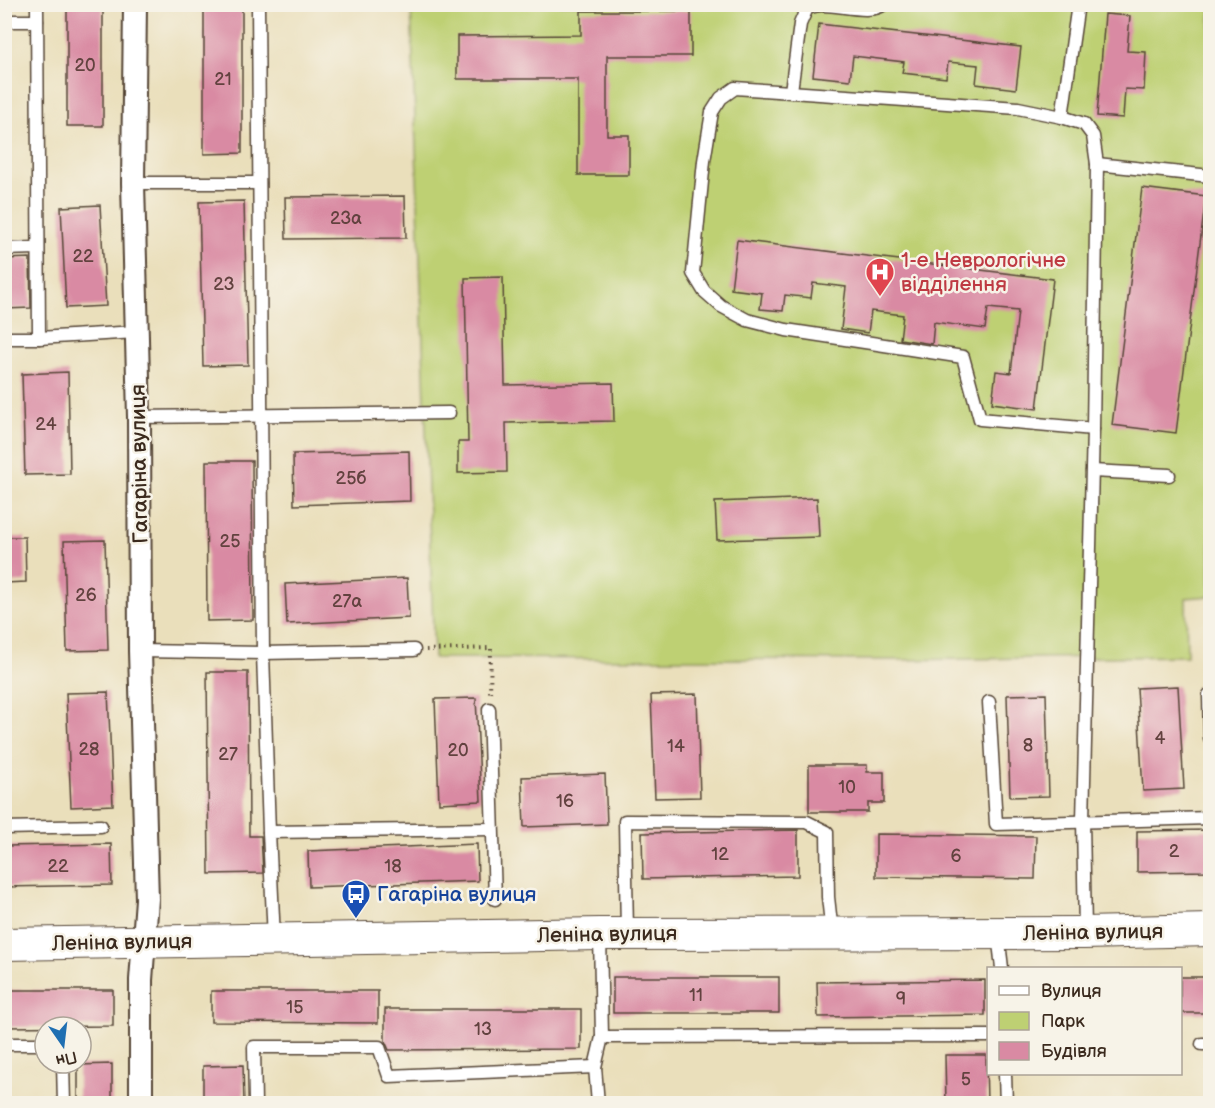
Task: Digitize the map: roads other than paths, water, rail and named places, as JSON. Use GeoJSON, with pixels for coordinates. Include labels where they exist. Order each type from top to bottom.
{"type":"FeatureCollection","features":[{"type":"Feature","properties":{"kind":"street","name":"Гагаріна вулиця"},"geometry":{"type":"LineString","coordinates":[[135,4],[133,183],[147,899],[141,980],[141,1104]]}},
{"type":"Feature","properties":{"kind":"street","name":"Леніна вулиця"},"geometry":{"type":"LineString","coordinates":[[4,944],[614,934],[1084,933],[1210,930]]}},
{"type":"Feature","properties":{"kind":"lane"},"geometry":{"type":"LineString","coordinates":[[37,4],[39,338]]}},
{"type":"Feature","properties":{"kind":"lane"},"geometry":{"type":"LineString","coordinates":[[258,4],[262,653],[274,939]]}},
{"type":"Feature","properties":{"kind":"lane"},"geometry":{"type":"LineString","coordinates":[[791,91],[800,24],[807,8],[821,5],[860,9],[881,7],[884,4]]}},
{"type":"Feature","properties":{"kind":"lane"},"geometry":{"type":"LineString","coordinates":[[1062,117],[1078,4]]}},
{"type":"Feature","properties":{"kind":"lane"},"geometry":{"type":"LineString","coordinates":[[4,21],[37,21]]}},
{"type":"Feature","properties":{"kind":"lane"},"geometry":{"type":"LineString","coordinates":[[1084,933],[1083,820],[1093,429],[1097,164],[1093,136],[1084,124],[1018,108],[735,88],[720,98],[712,112],[704,160],[693,273],[704,291],[722,306],[747,320],[786,330],[963,357],[980,419],[1093,429]]}},
{"type":"Feature","properties":{"kind":"lane"},"geometry":{"type":"LineString","coordinates":[[1097,164],[1210,176]]}},
{"type":"Feature","properties":{"kind":"lane"},"geometry":{"type":"LineString","coordinates":[[133,183],[259,183]]}},
{"type":"Feature","properties":{"kind":"lane"},"geometry":{"type":"LineString","coordinates":[[4,249],[37,248]]}},
{"type":"Feature","properties":{"kind":"lane"},"geometry":{"type":"LineString","coordinates":[[4,338],[136,332]]}},
{"type":"Feature","properties":{"kind":"lane"},"geometry":{"type":"LineString","coordinates":[[139,417],[449,413]]}},
{"type":"Feature","properties":{"kind":"lane"},"geometry":{"type":"LineString","coordinates":[[1092,471],[1169,475]]}},
{"type":"Feature","properties":{"kind":"lane"},"geometry":{"type":"LineString","coordinates":[[141,651],[262,653],[414,650]]}},
{"type":"Feature","properties":{"kind":"lane"},"geometry":{"type":"LineString","coordinates":[[1209,694],[1210,738]]}},
{"type":"Feature","properties":{"kind":"lane"},"geometry":{"type":"LineString","coordinates":[[990,702],[996,824],[1210,818]]}},
{"type":"Feature","properties":{"kind":"lane"},"geometry":{"type":"LineString","coordinates":[[489,709],[495,898]]}},
{"type":"Feature","properties":{"kind":"lane"},"geometry":{"type":"LineString","coordinates":[[598,1104],[595,1067],[602,1037],[625,820],[807,822],[827,832],[828,897],[832,933]]}},
{"type":"Feature","properties":{"kind":"lane"},"geometry":{"type":"LineString","coordinates":[[4,828],[100,826]]}},
{"type":"Feature","properties":{"kind":"lane"},"geometry":{"type":"LineString","coordinates":[[268,832],[492,829]]}},
{"type":"Feature","properties":{"kind":"lane"},"geometry":{"type":"LineString","coordinates":[[998,933],[1002,967]]}},
{"type":"Feature","properties":{"kind":"lane"},"geometry":{"type":"LineString","coordinates":[[602,1037],[987,1036]]}},
{"type":"Feature","properties":{"kind":"lane"},"geometry":{"type":"LineString","coordinates":[[4,1044],[33,1044]]}},
{"type":"Feature","properties":{"kind":"lane"},"geometry":{"type":"LineString","coordinates":[[255,1104],[254,1047],[380,1047],[389,1076],[595,1067]]}},
{"type":"Feature","properties":{"kind":"lane"},"geometry":{"type":"LineString","coordinates":[[63,1075],[64,1104]]}},
{"type":"Feature","properties":{"kind":"lane"},"geometry":{"type":"LineString","coordinates":[[1005,1075],[1006,1104]]}},
{"type":"Feature","properties":{"kind":"place","name":"1-е Неврологічне відділення"},"geometry":{"type":"Point","coordinates":[880,298]}},
{"type":"Feature","properties":{"kind":"place","name":"Гагаріна вулиця"},"geometry":{"type":"Point","coordinates":[356,920]}}]}
